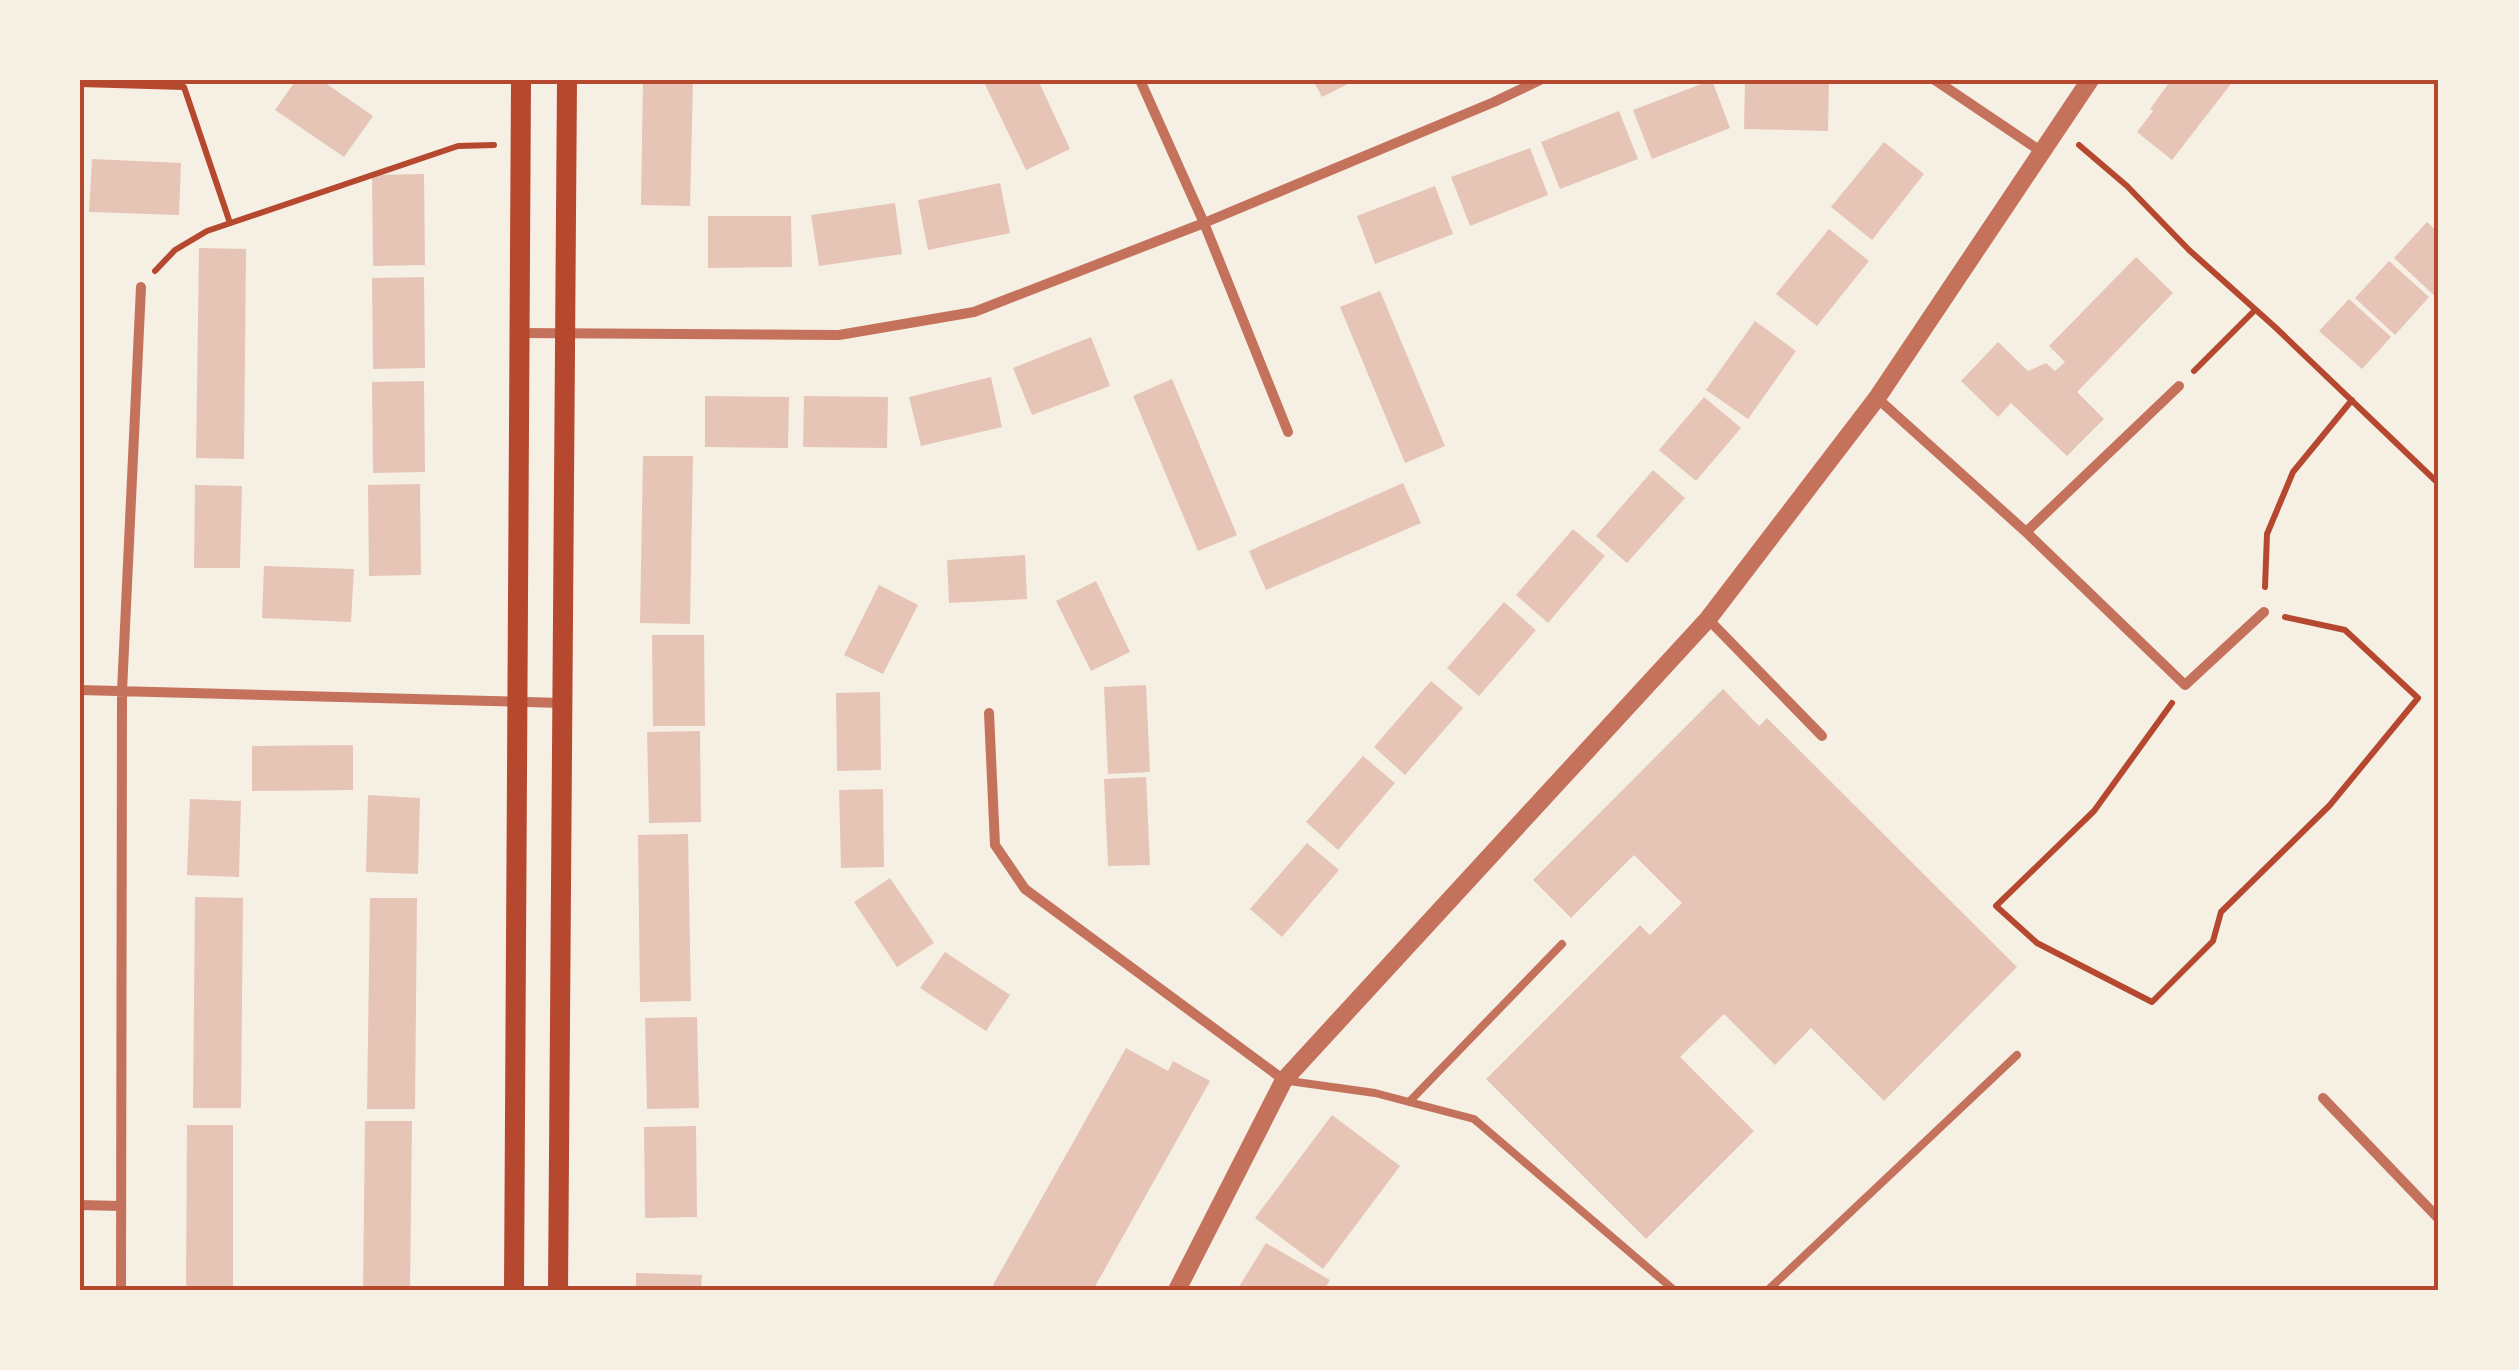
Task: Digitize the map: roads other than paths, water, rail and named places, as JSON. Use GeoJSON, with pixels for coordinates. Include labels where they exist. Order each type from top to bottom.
{"type":"FeatureCollection","features":[{"type":"Feature","properties":{"kind":"main road"},"geometry":{"type":"LineString","coordinates":[[514,1290],[521,80]]}},
{"type":"Feature","properties":{"kind":"main road"},"geometry":{"type":"LineString","coordinates":[[558,1290],[567,80]]}},
{"type":"Feature","properties":{"kind":"street"},"geometry":{"type":"LineString","coordinates":[[1140,80],[1204,224],[1288,432]]}},
{"type":"Feature","properties":{"kind":"street"},"geometry":{"type":"LineString","coordinates":[[520,333],[839,334],[974,312],[1204,224],[1540,80]]}},
{"type":"Feature","properties":{"kind":"street"},"geometry":{"type":"LineString","coordinates":[[1934,80],[2042,152]]}},
{"type":"Feature","properties":{"kind":"street"},"geometry":{"type":"LineString","coordinates":[[1177,1290],[1284,1080],[1708,619],[1877,398],[2090,80]]}},
{"type":"Feature","properties":{"kind":"street"},"geometry":{"type":"LineString","coordinates":[[121,1290],[122,691],[141,287]]}},
{"type":"Feature","properties":{"kind":"street"},"geometry":{"type":"LineString","coordinates":[[2026,532],[2179,386]]}},
{"type":"Feature","properties":{"kind":"street"},"geometry":{"type":"LineString","coordinates":[[1877,398],[2026,532],[2186,685],[2264,612]]}},
{"type":"Feature","properties":{"kind":"street"},"geometry":{"type":"LineString","coordinates":[[1708,619],[1822,736]]}},
{"type":"Feature","properties":{"kind":"street"},"geometry":{"type":"LineString","coordinates":[[80,690],[562,703]]}},
{"type":"Feature","properties":{"kind":"street"},"geometry":{"type":"LineString","coordinates":[[988,714],[995,845],[1025,889],[1284,1080]]}},
{"type":"Feature","properties":{"kind":"street"},"geometry":{"type":"LineString","coordinates":[[2323,1098],[2439,1219]]}},
{"type":"Feature","properties":{"kind":"street"},"geometry":{"type":"LineString","coordinates":[[80,1205],[120,1206]]}},
{"type":"Feature","properties":{"kind":"lane"},"geometry":{"type":"LineString","coordinates":[[1409,1102],[1562,944]]}},
{"type":"Feature","properties":{"kind":"lane"},"geometry":{"type":"LineString","coordinates":[[1768,1290],[2017,1055]]}},
{"type":"Feature","properties":{"kind":"lane"},"geometry":{"type":"LineString","coordinates":[[1284,1080],[1375,1092],[1474,1119],[1674,1290]]}}]}
